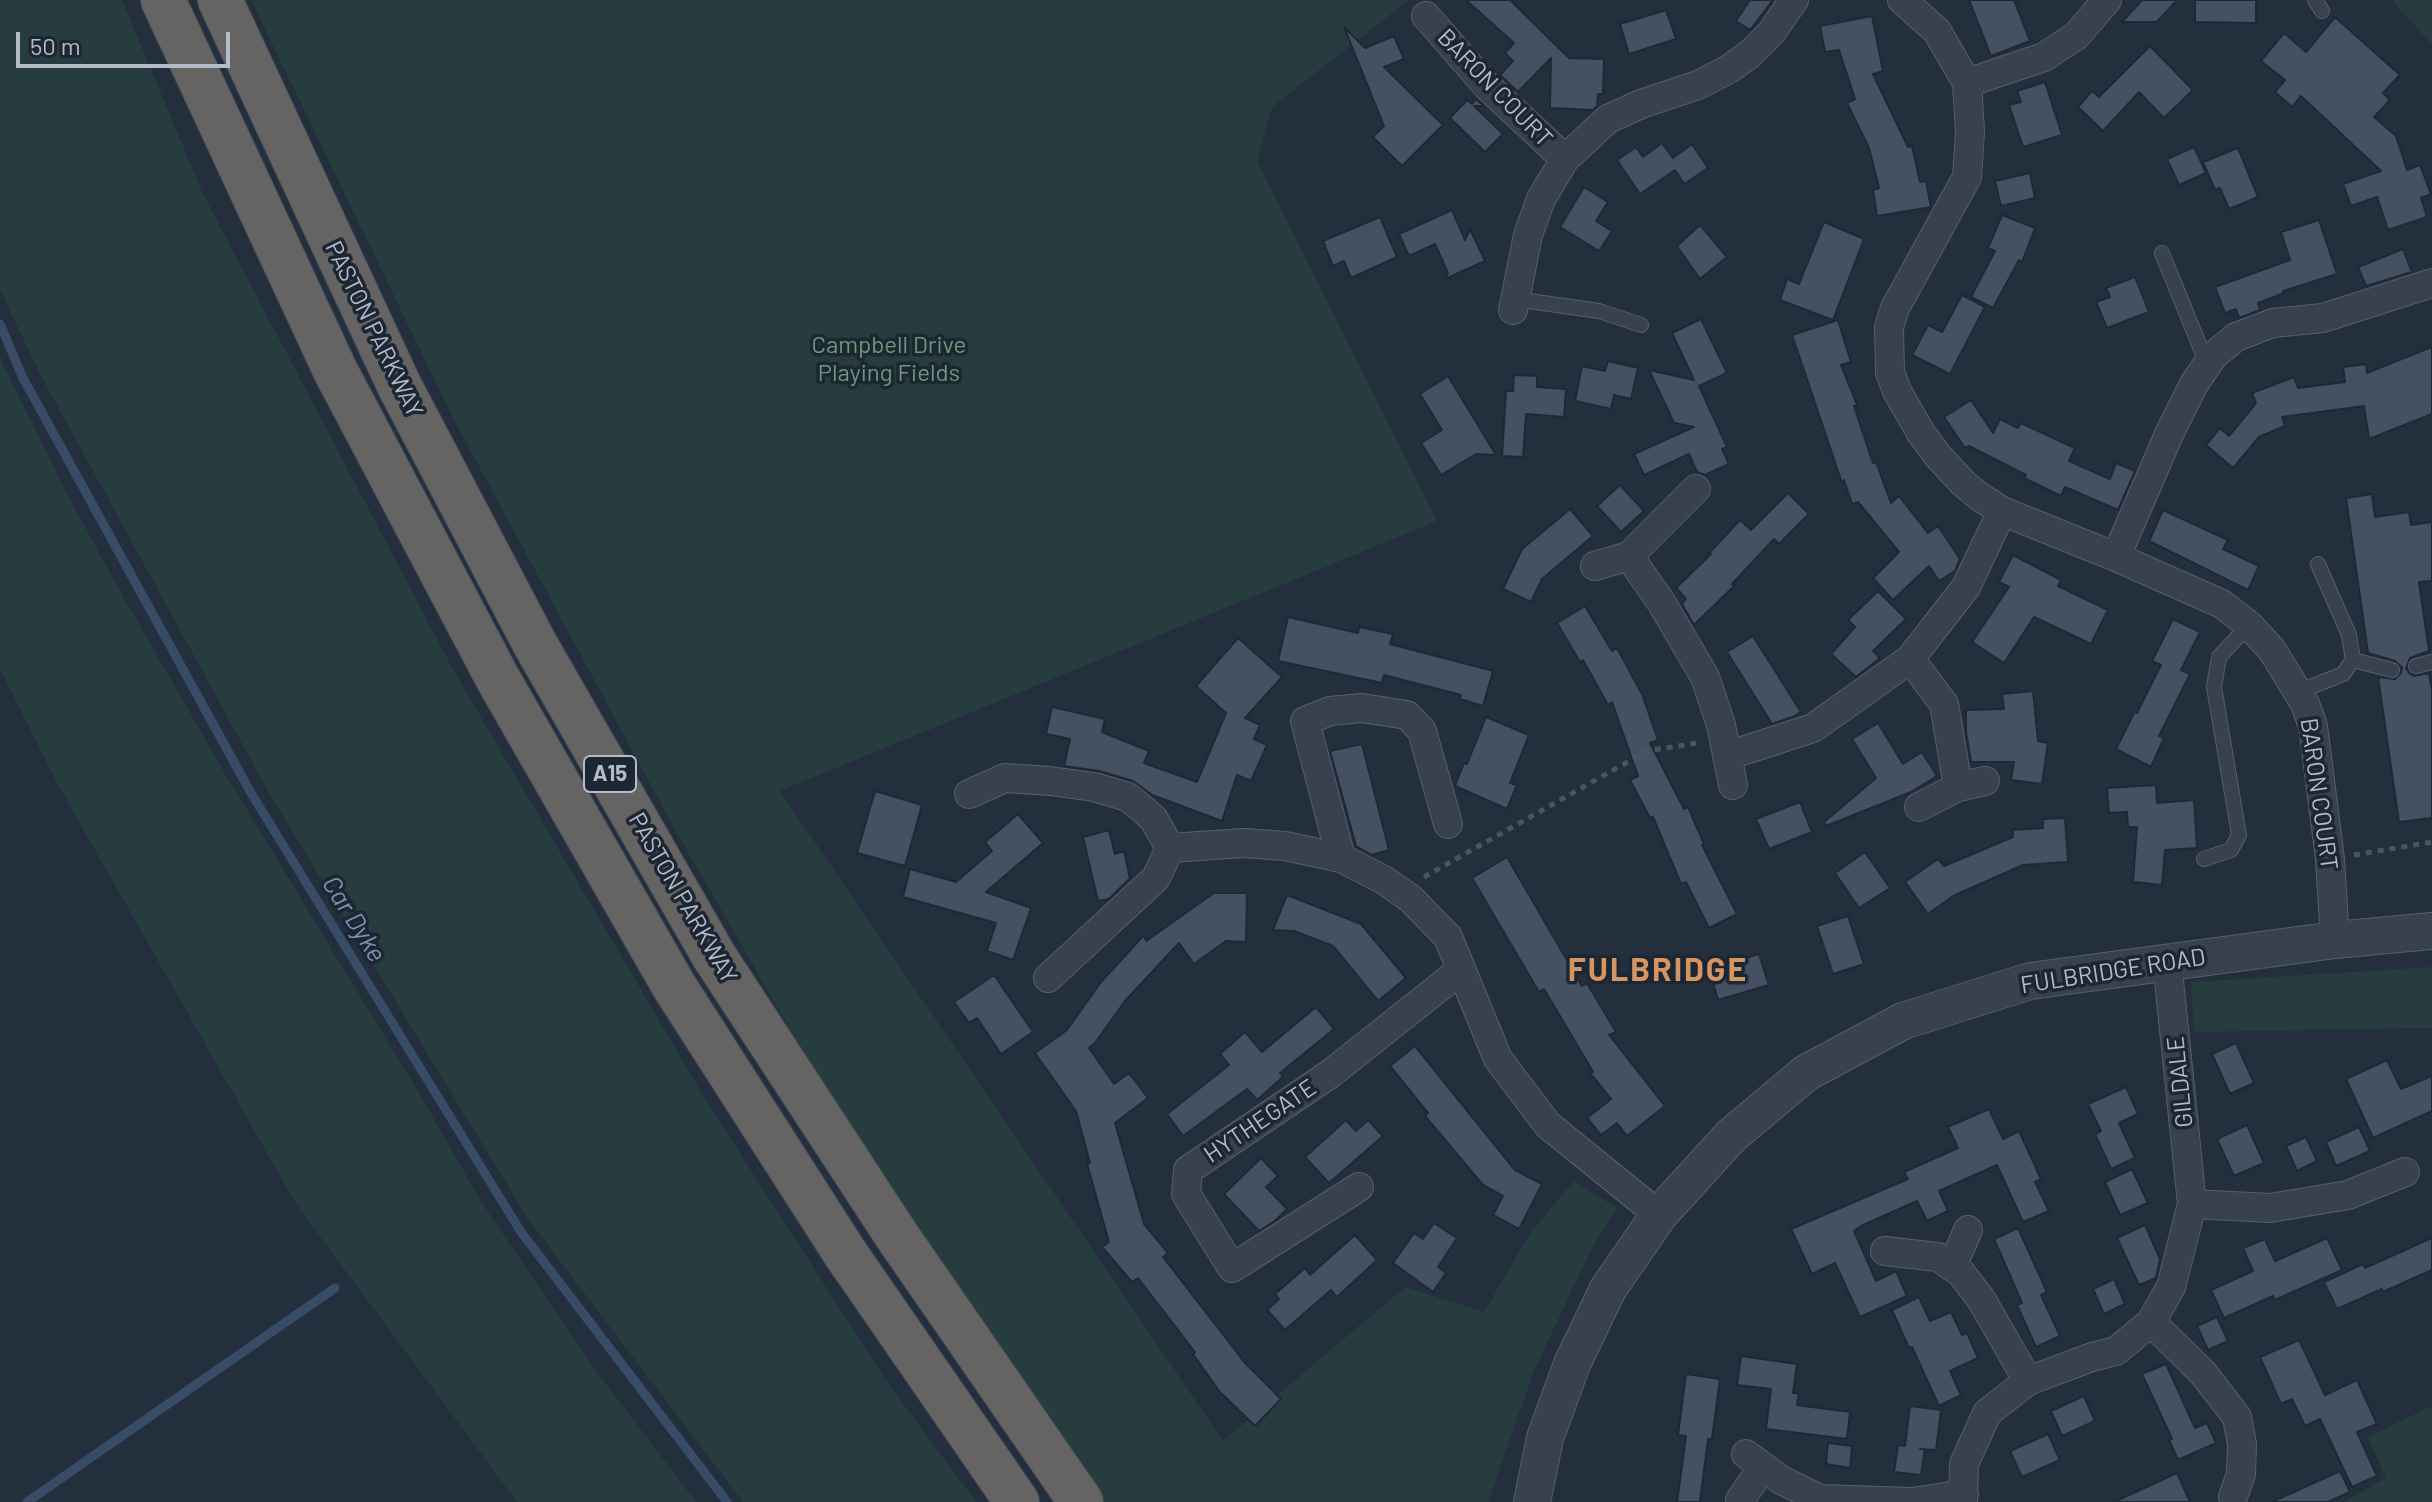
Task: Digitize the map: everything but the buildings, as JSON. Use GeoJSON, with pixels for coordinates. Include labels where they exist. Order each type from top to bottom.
{"type":"FeatureCollection","features":[{"type":"Feature","properties":{"kind":"highway","name":"A15"},"geometry":{"type":"LineString","coordinates":[[163,0],[335,370],[498,679],[674,986],[845,1253],[1017,1502]]}},
{"type":"Feature","properties":{"kind":"highway","name":"PASTON PARKWAY"},"geometry":{"type":"LineString","coordinates":[[220,0],[399,385],[535,644],[714,956],[897,1236],[1081,1502]]}},
{"type":"Feature","properties":{"kind":"street","name":"BARON COURT"},"geometry":{"type":"LineString","coordinates":[[1514,305],[1521,263],[1541,199],[1565,159],[1608,119],[1698,85],[1729,69],[1771,33],[1794,0]]}},
{"type":"Feature","properties":{"kind":"street","name":"BARON COURT"},"geometry":{"type":"LineString","coordinates":[[1902,0],[1937,31],[1967,83],[1970,132],[1967,177],[1895,308],[1889,327],[1887,349],[1890,372],[1907,410],[1944,463],[1963,483],[2002,511],[2222,604],[2249,625],[2272,650],[2298,692],[2313,726],[2330,859],[2335,940]]}},
{"type":"Feature","properties":{"kind":"street"},"geometry":{"type":"LineString","coordinates":[[1967,83],[2044,57],[2076,36],[2107,0]]}},
{"type":"Feature","properties":{"kind":"street","name":"BARON COURT"},"geometry":{"type":"LineString","coordinates":[[1426,16],[1487,86],[1565,159]]}},
{"type":"Feature","properties":{"kind":"street"},"geometry":{"type":"LineString","coordinates":[[2116,557],[2170,432],[2194,384],[2213,356],[2236,337],[2273,323],[2323,318],[2432,283]]}},
{"type":"Feature","properties":{"kind":"street"},"geometry":{"type":"LineString","coordinates":[[1595,566],[1629,556],[1696,489]]}},
{"type":"Feature","properties":{"kind":"street"},"geometry":{"type":"LineString","coordinates":[[1726,748],[1813,728],[1910,659],[1966,587],[2002,511]]}},
{"type":"Feature","properties":{"kind":"street"},"geometry":{"type":"LineString","coordinates":[[1629,556],[1661,602],[1705,677],[1726,748],[1733,785]]}},
{"type":"Feature","properties":{"kind":"street"},"geometry":{"type":"LineString","coordinates":[[1910,659],[1944,704],[1972,784],[1919,807]]}},
{"type":"Feature","properties":{"kind":"street"},"geometry":{"type":"LineString","coordinates":[[1341,858],[1305,721],[1330,711],[1362,708],[1407,715],[1422,731],[1448,824]]}},
{"type":"Feature","properties":{"kind":"street"},"geometry":{"type":"LineString","coordinates":[[969,794],[1005,778],[1094,787],[1128,797],[1153,818],[1170,848]]}},
{"type":"Feature","properties":{"kind":"street"},"geometry":{"type":"LineString","coordinates":[[1170,848],[1244,843],[1285,846],[1341,858],[1384,880],[1411,899],[1448,937],[1498,1059],[1548,1125],[1659,1215]]}},
{"type":"Feature","properties":{"kind":"street"},"geometry":{"type":"LineString","coordinates":[[1048,978],[1156,878],[1170,848]]}},
{"type":"Feature","properties":{"kind":"street","name":"FULBRIDGE ROAD"},"geometry":{"type":"LineString","coordinates":[[1532,1502],[1545,1438],[1572,1364],[1608,1289],[1659,1215],[1731,1136],[1806,1073],[1903,1021],[2030,981],[2335,940],[2432,931]]}},
{"type":"Feature","properties":{"kind":"street","name":"GILDALE"},"geometry":{"type":"LineString","coordinates":[[1740,1500],[1754,1460],[1781,1480],[1820,1499],[1912,1502],[1964,1498],[1964,1464],[1987,1413],[2028,1381],[2116,1351],[2151,1322],[2171,1287],[2192,1204],[2167,961]]}},
{"type":"Feature","properties":{"kind":"street","name":"HYTHEGATE"},"geometry":{"type":"LineString","coordinates":[[1359,1187],[1232,1268],[1186,1194],[1188,1170],[1330,1074],[1461,970]]}},
{"type":"Feature","properties":{"kind":"street"},"geometry":{"type":"LineString","coordinates":[[2192,1204],[2270,1208],[2348,1195],[2405,1172]]}},
{"type":"Feature","properties":{"kind":"street"},"geometry":{"type":"LineString","coordinates":[[1952,1267],[1968,1230]]}},
{"type":"Feature","properties":{"kind":"street"},"geometry":{"type":"LineString","coordinates":[[1885,1251],[1938,1257],[1961,1273],[1981,1299],[2028,1381]]}},
{"type":"Feature","properties":{"kind":"street"},"geometry":{"type":"LineString","coordinates":[[2151,1322],[2203,1373],[2237,1417],[2242,1459],[2241,1474],[2233,1497]]}},
{"type":"Feature","properties":{"kind":"lane"},"geometry":{"type":"LineString","coordinates":[[2162,253],[2207,364]]}},
{"type":"Feature","properties":{"kind":"lane"},"geometry":{"type":"LineString","coordinates":[[1514,305],[1599,311],[1641,325]]}},
{"type":"Feature","properties":{"kind":"lane"},"geometry":{"type":"LineString","coordinates":[[2298,692],[2343,674],[2353,660],[2349,635],[2318,564]]}},
{"type":"Feature","properties":{"kind":"lane"},"geometry":{"type":"LineString","coordinates":[[2204,859],[2231,850],[2239,835],[2214,687],[2219,657],[2249,625]]}},
{"type":"Feature","properties":{"kind":"lane"},"geometry":{"type":"LineString","coordinates":[[2353,660],[2392,670]]}},
{"type":"Feature","properties":{"kind":"lane"},"geometry":{"type":"LineString","coordinates":[[2416,666],[2432,662]]}},
{"type":"Feature","properties":{"kind":"path"},"geometry":{"type":"LineString","coordinates":[[1399,891],[1647,751],[1726,748]]}},
{"type":"Feature","properties":{"kind":"path"},"geometry":{"type":"LineString","coordinates":[[2330,859],[2432,842]]}},
{"type":"Feature","properties":{"kind":"green space"},"geometry":{"type":"Polygon","coordinates":[[[0,0],[122,0],[203,194],[455,673],[707,1102],[885,1379],[976,1502],[743,1502],[528,1219],[269,793],[40,374],[0,290],[0,0]]]}},
{"type":"Feature","properties":{"kind":"green space","name":"Campbell Drive Playing Fields"},"geometry":{"type":"Polygon","coordinates":[[[251,0],[1409,0],[1272,107],[1257,161],[1437,521],[780,791],[1223,1441],[1405,1287],[1484,1312],[1531,1232],[1574,1181],[1617,1208],[1591,1250],[1533,1373],[1488,1502],[1104,1502],[868,1164],[674,828],[454,420],[251,0]]]}},
{"type":"Feature","properties":{"kind":"green space"},"geometry":{"type":"Polygon","coordinates":[[[2392,0],[2432,0],[2432,45],[2392,0]]]}},
{"type":"Feature","properties":{"kind":"green space"},"geometry":{"type":"Polygon","coordinates":[[[0,358],[67,494],[120,591],[224,772],[425,1103],[482,1203],[594,1368],[696,1502],[517,1502],[296,1204],[57,783],[0,669],[0,358]]]}},
{"type":"Feature","properties":{"kind":"green space"},"geometry":{"type":"Polygon","coordinates":[[[2432,967],[2432,1028],[2194,1032],[2191,982],[2432,967]]]}},
{"type":"Feature","properties":{"kind":"green space"},"geometry":{"type":"Polygon","coordinates":[[[2432,1406],[2432,1502],[2344,1502],[2386,1478],[2368,1437],[2432,1406]]]}},
{"type":"Feature","properties":{"kind":"waterway","name":"Car Dyke"},"geometry":{"type":"LineString","coordinates":[[0,324],[23,378],[251,793],[521,1232],[727,1502]]}},
{"type":"Feature","properties":{"kind":"waterway"},"geometry":{"type":"LineString","coordinates":[[27,1502],[335,1288]]}},
{"type":"Feature","properties":{"kind":"district","name":"FULBRIDGE"},"geometry":{"type":"Point","coordinates":[1658,970]}}]}
